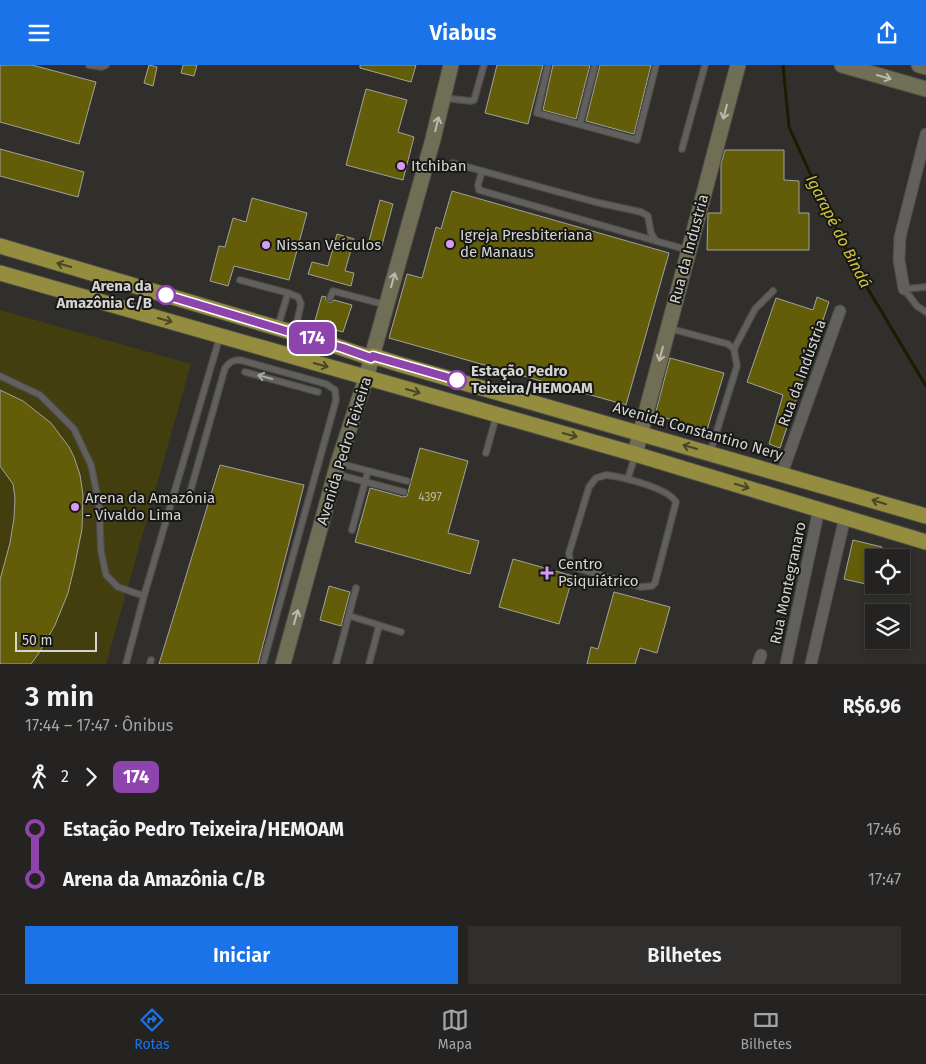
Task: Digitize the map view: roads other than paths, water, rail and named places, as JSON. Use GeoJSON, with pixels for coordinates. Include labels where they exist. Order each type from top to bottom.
{"type":"FeatureCollection","features":[{"type":"Feature","properties":{"kind":"highway","name":"Avenida Constantino Nery"},"geometry":{"type":"LineString","coordinates":[[0,246],[294,333],[320,333],[371,358],[373,356],[926,516]]}},
{"type":"Feature","properties":{"kind":"highway"},"geometry":{"type":"LineString","coordinates":[[0,273],[635,454],[926,542]]}},
{"type":"Feature","properties":{"kind":"street","name":"Avenida Pedro Teixeira"},"geometry":{"type":"LineString","coordinates":[[283,664],[337,468],[366,377],[451,65]]}},
{"type":"Feature","properties":{"kind":"street","name":"Rua da Industria"},"geometry":{"type":"LineString","coordinates":[[635,454],[738,65]]}},
{"type":"Feature","properties":{"kind":"street"},"geometry":{"type":"LineString","coordinates":[[842,65],[926,89]]}},
{"type":"Feature","properties":{"kind":"street"},"geometry":{"type":"LineString","coordinates":[[919,65],[926,67]]}},
{"type":"Feature","properties":{"kind":"street"},"geometry":{"type":"LineString","coordinates":[[904,289],[899,260],[900,237],[926,134]]}},
{"type":"Feature","properties":{"kind":"street","name":"Rua da Indústria"},"geometry":{"type":"LineString","coordinates":[[782,473],[840,311]]}},
{"type":"Feature","properties":{"kind":"street","name":"Rua Montegranaro"},"geometry":{"type":"LineString","coordinates":[[786,664],[819,509]]}},
{"type":"Feature","properties":{"kind":"street"},"geometry":{"type":"LineString","coordinates":[[811,664],[845,517]]}},
{"type":"Feature","properties":{"kind":"lane"},"geometry":{"type":"LineString","coordinates":[[89,65],[102,67],[106,65]]}},
{"type":"Feature","properties":{"kind":"lane"},"geometry":{"type":"LineString","coordinates":[[443,98],[474,100],[484,65]]}},
{"type":"Feature","properties":{"kind":"lane"},"geometry":{"type":"LineString","coordinates":[[548,65],[537,113],[637,140],[656,65]]}},
{"type":"Feature","properties":{"kind":"lane"},"geometry":{"type":"LineString","coordinates":[[580,125],[595,65]]}},
{"type":"Feature","properties":{"kind":"lane"},"geometry":{"type":"LineString","coordinates":[[682,149],[704,65]]}},
{"type":"Feature","properties":{"kind":"lane"},"geometry":{"type":"LineString","coordinates":[[453,163],[641,213],[648,216],[651,233],[656,241]]}},
{"type":"Feature","properties":{"kind":"lane"},"geometry":{"type":"LineString","coordinates":[[482,171],[478,185],[479,190],[688,251]]}},
{"type":"Feature","properties":{"kind":"lane"},"geometry":{"type":"LineString","coordinates":[[240,279],[298,297],[301,304],[294,333]]}},
{"type":"Feature","properties":{"kind":"lane"},"geometry":{"type":"LineString","coordinates":[[904,289],[926,287]]}},
{"type":"Feature","properties":{"kind":"lane"},"geometry":{"type":"LineString","coordinates":[[904,289],[917,306],[926,312]]}},
{"type":"Feature","properties":{"kind":"lane"},"geometry":{"type":"LineString","coordinates":[[330,298],[333,291],[386,305]]}},
{"type":"Feature","properties":{"kind":"lane"},"geometry":{"type":"LineString","coordinates":[[710,453],[737,366],[734,349],[755,309],[773,291]]}},
{"type":"Feature","properties":{"kind":"lane"},"geometry":{"type":"LineString","coordinates":[[277,328],[288,293]]}},
{"type":"Feature","properties":{"kind":"lane"},"geometry":{"type":"LineString","coordinates":[[668,328],[728,344],[734,349]]}},
{"type":"Feature","properties":{"kind":"lane"},"geometry":{"type":"LineString","coordinates":[[126,664],[220,336]]}},
{"type":"Feature","properties":{"kind":"lane"},"geometry":{"type":"LineString","coordinates":[[189,496],[228,364],[235,360],[240,360],[326,384],[335,390],[336,400],[263,664]]}},
{"type":"Feature","properties":{"kind":"lane"},"geometry":{"type":"LineString","coordinates":[[245,372],[318,392]]}},
{"type":"Feature","properties":{"kind":"lane"},"geometry":{"type":"LineString","coordinates":[[0,376],[40,395],[74,429],[91,465],[99,503],[101,551],[106,575],[118,587],[144,596]]}},
{"type":"Feature","properties":{"kind":"lane"},"geometry":{"type":"LineString","coordinates":[[486,453],[497,415]]}},
{"type":"Feature","properties":{"kind":"lane"},"geometry":{"type":"LineString","coordinates":[[628,478],[635,454]]}},
{"type":"Feature","properties":{"kind":"lane"},"geometry":{"type":"LineString","coordinates":[[337,468],[368,471],[407,481]]}},
{"type":"Feature","properties":{"kind":"lane"},"geometry":{"type":"LineString","coordinates":[[337,468],[365,482],[404,492]]}},
{"type":"Feature","properties":{"kind":"lane"},"geometry":{"type":"LineString","coordinates":[[352,531],[368,471]]}},
{"type":"Feature","properties":{"kind":"lane"},"geometry":{"type":"LineString","coordinates":[[601,475],[628,478],[670,495],[676,503],[655,583],[648,588],[573,567],[568,559],[592,482],[601,475]]}},
{"type":"Feature","properties":{"kind":"lane"},"geometry":{"type":"LineString","coordinates":[[336,664],[356,588]]}},
{"type":"Feature","properties":{"kind":"lane"},"geometry":{"type":"LineString","coordinates":[[350,616],[402,632]]}},
{"type":"Feature","properties":{"kind":"lane"},"geometry":{"type":"LineString","coordinates":[[369,664],[380,626]]}},
{"type":"Feature","properties":{"kind":"waterway","name":"Igarapé do Bindá"},"geometry":{"type":"LineString","coordinates":[[783,65],[789,127],[853,264],[926,386]]}},
{"type":"Feature","properties":{"kind":"place","name":"Itchiban"},"geometry":{"type":"Point","coordinates":[401,166]}},
{"type":"Feature","properties":{"kind":"place","name":"Igreja Presbiteriana de Manaus"},"geometry":{"type":"Point","coordinates":[450,244]}},
{"type":"Feature","properties":{"kind":"place","name":"Nissan Veículos"},"geometry":{"type":"Point","coordinates":[266,245]}},
{"type":"Feature","properties":{"kind":"place","name":"Arena da Amazônia C/B"},"geometry":{"type":"Point","coordinates":[166,295]}},
{"type":"Feature","properties":{"kind":"place","name":"Estação Pedro Teixeira/HEMOAM"},"geometry":{"type":"Point","coordinates":[457,380]}},
{"type":"Feature","properties":{"kind":"place","name":"Arena da Amazônia - Vivaldo Lima"},"geometry":{"type":"Point","coordinates":[75,507]}},
{"type":"Feature","properties":{"kind":"place","name":"Centro Psiquiátrico"},"geometry":{"type":"Point","coordinates":[547,573]}}]}
